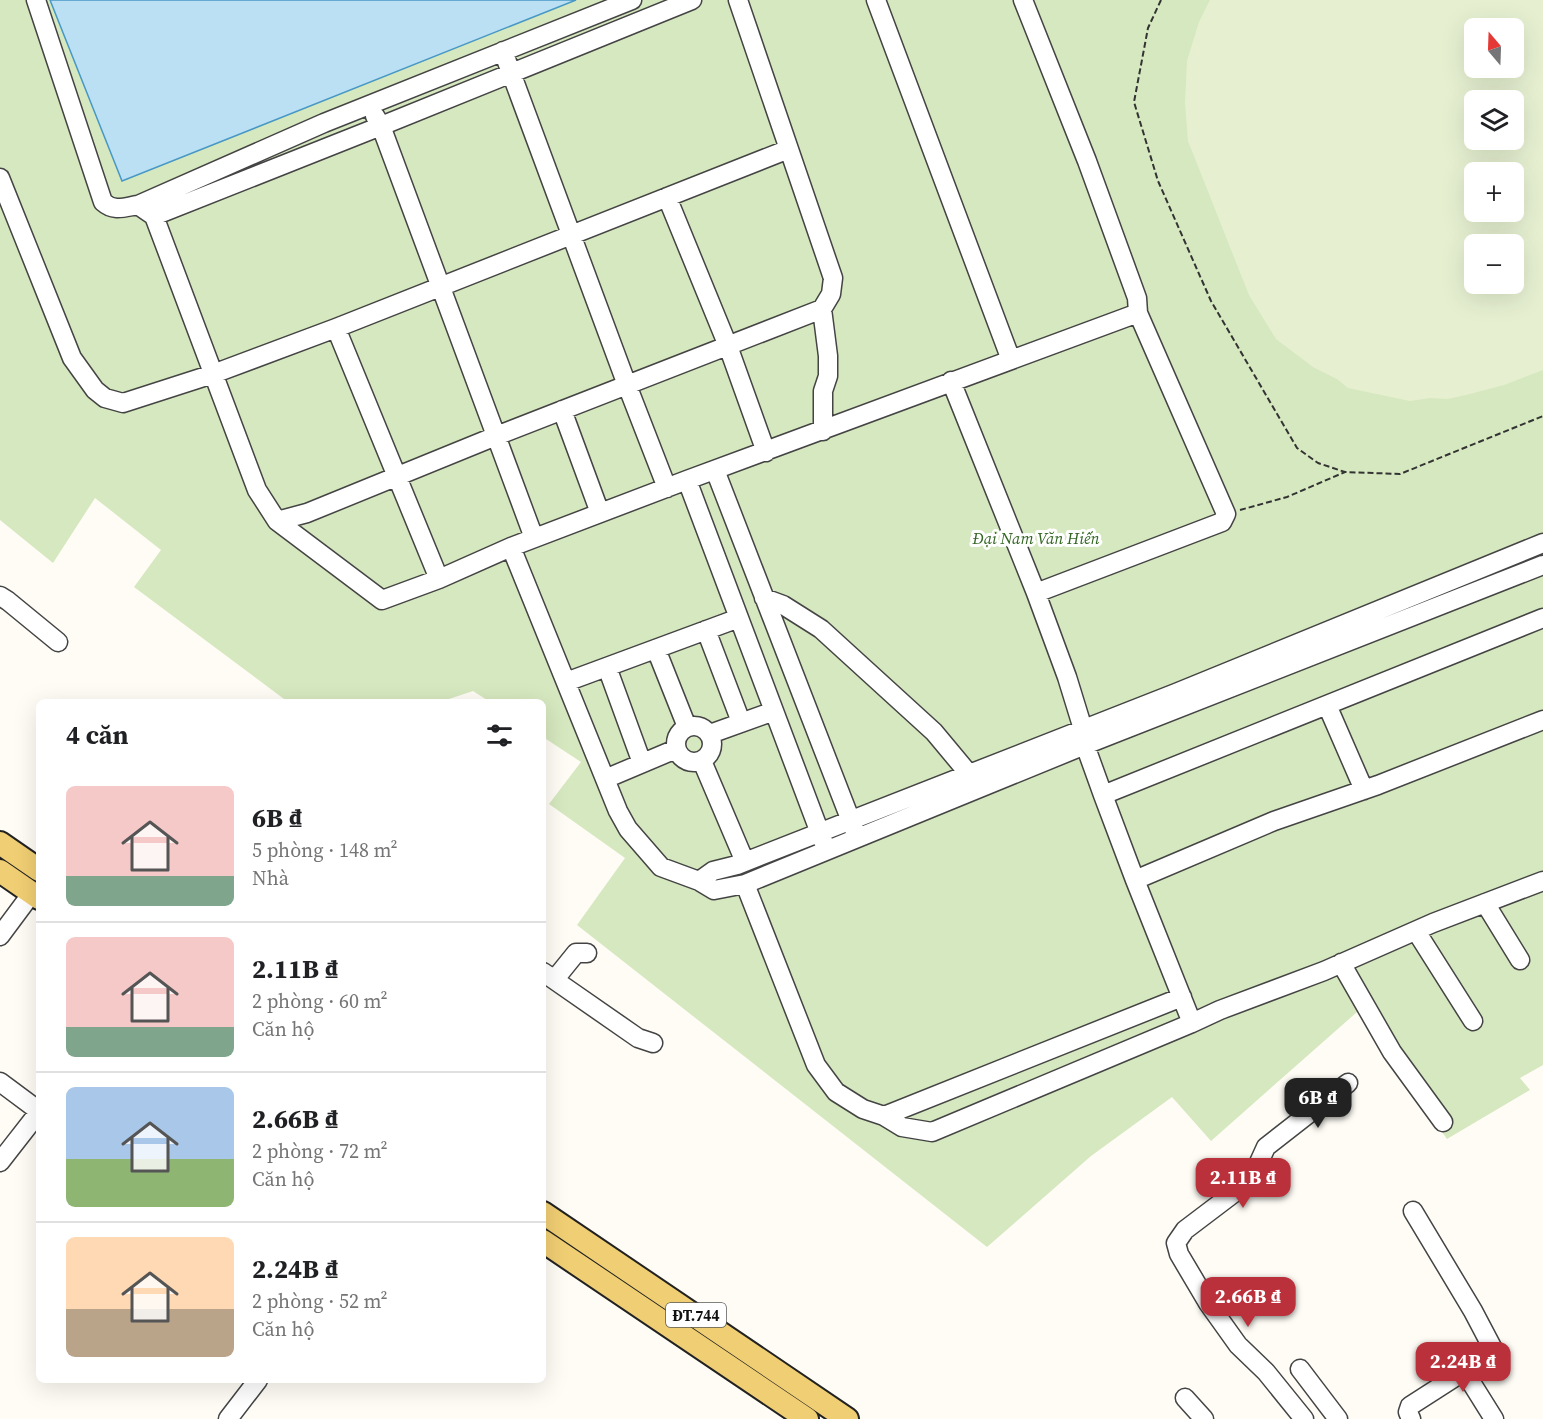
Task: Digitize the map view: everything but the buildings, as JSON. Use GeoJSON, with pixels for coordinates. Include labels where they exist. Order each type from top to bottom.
{"type":"FeatureCollection","features":[{"type":"Feature","properties":{"kind":"main road"},"geometry":{"type":"LineString","coordinates":[[0,843],[36,868]]}},
{"type":"Feature","properties":{"kind":"main road"},"geometry":{"type":"LineString","coordinates":[[0,871],[36,891]]}},
{"type":"Feature","properties":{"kind":"main road","name":"ĐT.744"},"geometry":{"type":"LineString","coordinates":[[546,1215],[847,1419]]}},
{"type":"Feature","properties":{"kind":"main road","name":"ĐT.744"},"geometry":{"type":"LineString","coordinates":[[546,1243],[807,1419]]}},
{"type":"Feature","properties":{"kind":"street"},"geometry":{"type":"LineString","coordinates":[[36,0],[103,202],[115,209],[138,205],[324,123],[632,0]]}},
{"type":"Feature","properties":{"kind":"street"},"geometry":{"type":"LineString","coordinates":[[154,216],[692,0]]}},
{"type":"Feature","properties":{"kind":"street"},"geometry":{"type":"LineString","coordinates":[[277,521],[307,513],[496,436],[822,309],[831,294],[833,278],[738,0]]}},
{"type":"Feature","properties":{"kind":"street"},"geometry":{"type":"LineString","coordinates":[[876,0],[1011,360]]}},
{"type":"Feature","properties":{"kind":"street"},"geometry":{"type":"LineString","coordinates":[[1023,0],[1091,172],[1137,298],[1138,313],[1226,514],[1222,522],[1036,593]]}},
{"type":"Feature","properties":{"kind":"street"},"geometry":{"type":"LineString","coordinates":[[503,51],[627,385],[668,488]]}},
{"type":"Feature","properties":{"kind":"street"},"geometry":{"type":"LineString","coordinates":[[368,105],[381,126],[534,538]]}},
{"type":"Feature","properties":{"kind":"street"},"geometry":{"type":"LineString","coordinates":[[0,178],[72,358],[95,390],[105,398],[123,403],[213,374],[336,328],[789,149]]}},
{"type":"Feature","properties":{"kind":"street"},"geometry":{"type":"LineString","coordinates":[[667,197],[728,346],[766,452]]}},
{"type":"Feature","properties":{"kind":"street"},"geometry":{"type":"LineString","coordinates":[[138,205],[154,216],[257,490],[277,521],[382,600],[439,579],[534,538],[1138,313]]}},
{"type":"Feature","properties":{"kind":"street"},"geometry":{"type":"LineString","coordinates":[[822,309],[828,356],[828,376],[823,391],[823,431]]}},
{"type":"Feature","properties":{"kind":"street"},"geometry":{"type":"LineString","coordinates":[[336,328],[439,579]]}},
{"type":"Feature","properties":{"kind":"street"},"geometry":{"type":"LineString","coordinates":[[951,381],[1036,593],[1067,677],[1103,795],[1192,1023]]}},
{"type":"Feature","properties":{"kind":"street"},"geometry":{"type":"LineString","coordinates":[[562,410],[600,513]]}},
{"type":"Feature","properties":{"kind":"street"},"geometry":{"type":"LineString","coordinates":[[715,470],[849,820],[859,839]]}},
{"type":"Feature","properties":{"kind":"street"},"geometry":{"type":"LineString","coordinates":[[687,480],[828,852]]}},
{"type":"Feature","properties":{"kind":"street"},"geometry":{"type":"LineString","coordinates":[[512,547],[618,811],[628,829],[662,867],[699,881],[714,890],[745,885],[828,852],[1176,693],[1543,543]]}},
{"type":"Feature","properties":{"kind":"street"},"geometry":{"type":"LineString","coordinates":[[699,881],[712,871],[745,862],[969,774],[1084,737],[1543,566]]}},
{"type":"Feature","properties":{"kind":"street"},"geometry":{"type":"LineString","coordinates":[[0,596],[8,600],[58,642]]}},
{"type":"Feature","properties":{"kind":"street"},"geometry":{"type":"LineString","coordinates":[[764,598],[783,605],[820,629],[934,732],[969,774]]}},
{"type":"Feature","properties":{"kind":"street"},"geometry":{"type":"LineString","coordinates":[[566,682],[739,618]]}},
{"type":"Feature","properties":{"kind":"street"},"geometry":{"type":"LineString","coordinates":[[1103,795],[1543,618]]}},
{"type":"Feature","properties":{"kind":"street"},"geometry":{"type":"LineString","coordinates":[[706,630],[741,722]]}},
{"type":"Feature","properties":{"kind":"street"},"geometry":{"type":"LineString","coordinates":[[656,649],[687,727]]}},
{"type":"Feature","properties":{"kind":"street"},"geometry":{"type":"LineString","coordinates":[[607,667],[642,763]]}},
{"type":"Feature","properties":{"kind":"street"},"geometry":{"type":"LineString","coordinates":[[1327,705],[1364,790]]}},
{"type":"Feature","properties":{"kind":"street"},"geometry":{"type":"LineString","coordinates":[[710,734],[774,711]]}},
{"type":"Feature","properties":{"kind":"street"},"geometry":{"type":"LineString","coordinates":[[1135,880],[1274,821],[1364,790],[1543,720]]}},
{"type":"Feature","properties":{"kind":"street"},"geometry":{"type":"LineString","coordinates":[[699,726],[710,734],[711,752],[702,761],[696,763],[684,759],[676,749],[678,736],[687,727],[699,726]]}},
{"type":"Feature","properties":{"kind":"street"},"geometry":{"type":"LineString","coordinates":[[605,779],[676,749]]}},
{"type":"Feature","properties":{"kind":"street"},"geometry":{"type":"LineString","coordinates":[[702,761],[745,862]]}},
{"type":"Feature","properties":{"kind":"street"},"geometry":{"type":"LineString","coordinates":[[745,885],[816,1065],[836,1092],[864,1109],[884,1116],[902,1127],[932,1131],[1220,1010],[1543,881]]}},
{"type":"Feature","properties":{"kind":"street"},"geometry":{"type":"LineString","coordinates":[[0,936],[36,893]]}},
{"type":"Feature","properties":{"kind":"street"},"geometry":{"type":"LineString","coordinates":[[1485,903],[1520,960]]}},
{"type":"Feature","properties":{"kind":"street"},"geometry":{"type":"LineString","coordinates":[[1416,931],[1473,1021]]}},
{"type":"Feature","properties":{"kind":"street"},"geometry":{"type":"LineString","coordinates":[[587,953],[576,953],[549,975],[638,1038],[653,1044]]}},
{"type":"Feature","properties":{"kind":"street"},"geometry":{"type":"LineString","coordinates":[[1341,963],[1392,1052],[1443,1122]]}},
{"type":"Feature","properties":{"kind":"street"},"geometry":{"type":"LineString","coordinates":[[884,1116],[1182,997]]}},
{"type":"Feature","properties":{"kind":"street"},"geometry":{"type":"LineString","coordinates":[[0,1082],[36,1110]]}},
{"type":"Feature","properties":{"kind":"street"},"geometry":{"type":"LineString","coordinates":[[1304,1419],[1266,1372],[1238,1345],[1208,1303],[1179,1254],[1176,1243],[1185,1230],[1251,1180],[1266,1147],[1348,1083]]}},
{"type":"Feature","properties":{"kind":"street"},"geometry":{"type":"LineString","coordinates":[[0,1162],[36,1116]]}},
{"type":"Feature","properties":{"kind":"street"},"geometry":{"type":"LineString","coordinates":[[1411,1419],[1408,1412],[1410,1406],[1491,1354],[1494,1349],[1413,1211]]}},
{"type":"Feature","properties":{"kind":"street"},"geometry":{"type":"LineString","coordinates":[[1300,1369],[1338,1419]]}},
{"type":"Feature","properties":{"kind":"street"},"geometry":{"type":"LineString","coordinates":[[1464,1371],[1494,1419]]}},
{"type":"Feature","properties":{"kind":"street"},"geometry":{"type":"LineString","coordinates":[[228,1419],[256,1383]]}},
{"type":"Feature","properties":{"kind":"street"},"geometry":{"type":"LineString","coordinates":[[1185,1398],[1204,1419]]}},
{"type":"Feature","properties":{"kind":"path"},"geometry":{"type":"LineString","coordinates":[[1161,0],[1148,28],[1134,102],[1158,181],[1211,301],[1297,448],[1318,463],[1345,472],[1400,474],[1543,416]]}},
{"type":"Feature","properties":{"kind":"path"},"geometry":{"type":"LineString","coordinates":[[1226,514],[1287,497],[1345,472]]}},
{"type":"Feature","properties":{"kind":"green space","name":"Đại Nam Văn Hiến"},"geometry":{"type":"Polygon","coordinates":[[[0,0],[1543,0],[1543,1065],[1520,1078],[1530,1090],[1447,1139],[1357,1012],[1211,1141],[1172,1097],[1091,1156],[987,1247],[577,925],[625,858],[549,804],[581,762],[546,739],[546,699],[485,699],[473,691],[449,699],[284,699],[134,587],[161,550],[95,498],[53,563],[0,520],[0,0]]]}},
{"type":"Feature","properties":{"kind":"green space"},"geometry":{"type":"Polygon","coordinates":[[[1210,0],[1543,0],[1543,370],[1504,385],[1466,395],[1447,399],[1430,398],[1410,401],[1348,388],[1337,379],[1313,367],[1276,339],[1249,295],[1188,141],[1185,103],[1187,61],[1199,22],[1210,0]]]}},
{"type":"Feature","properties":{"kind":"water"},"geometry":{"type":"Polygon","coordinates":[[[50,0],[576,0],[122,181],[50,0]]]}}]}
